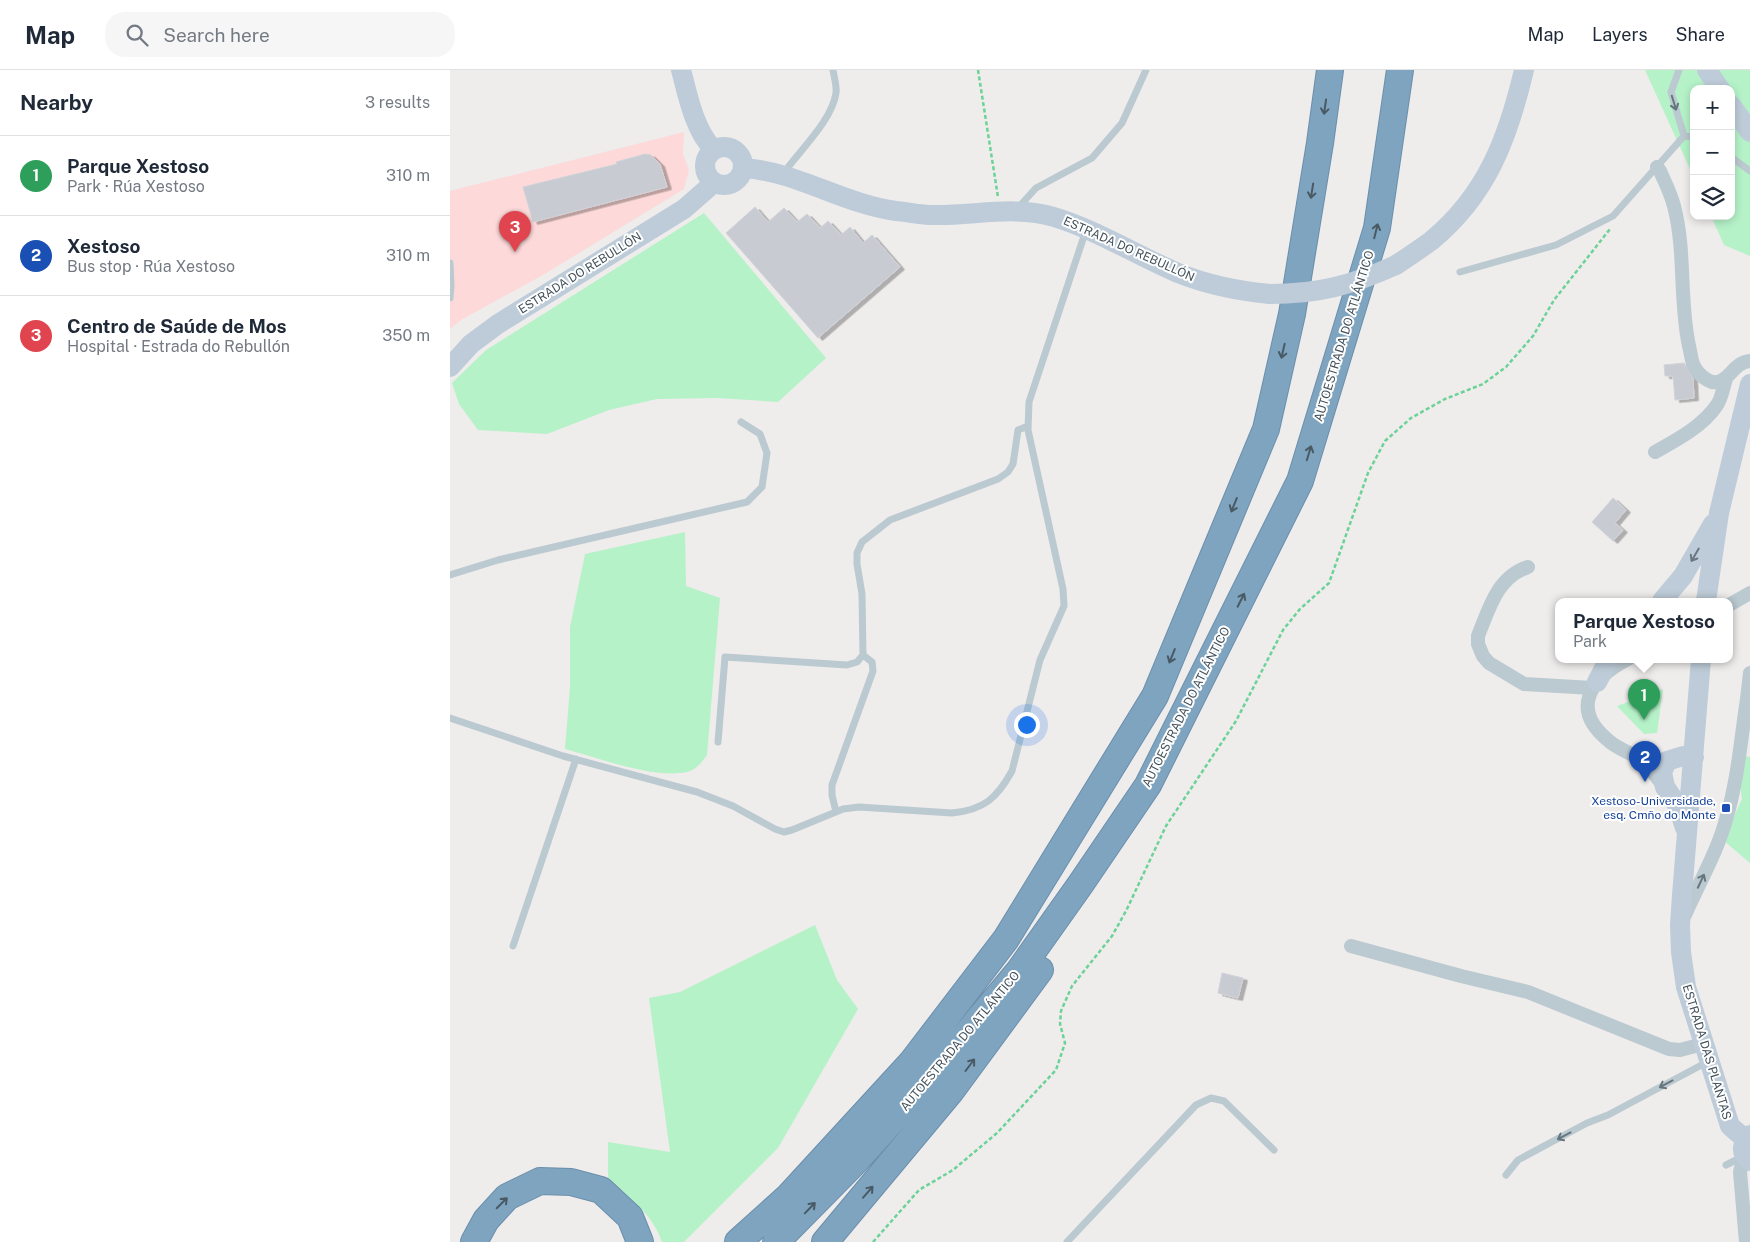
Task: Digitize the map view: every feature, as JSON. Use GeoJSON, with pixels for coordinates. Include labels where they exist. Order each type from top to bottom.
{"type":"FeatureCollection","features":[{"type":"Feature","properties":{"kind":"highway","name":"AUTOESTRADA DO ATLÁNTICO"},"geometry":{"type":"LineString","coordinates":[[738,1242],[788,1196],[912,1062],[1006,938],[1155,696],[1266,429],[1292,314],[1330,70]]}},
{"type":"Feature","properties":{"kind":"highway","name":"AUTOESTRADA DO ATLÁNTICO"},"geometry":{"type":"LineString","coordinates":[[776,1242],[854,1163],[1019,971],[1148,785],[1300,481],[1377,228],[1400,70]]}},
{"type":"Feature","properties":{"kind":"highway"},"geometry":{"type":"LineString","coordinates":[[825,1242],[951,1092],[1026,990],[1096,889],[1148,785]]}},
{"type":"Feature","properties":{"kind":"highway"},"geometry":{"type":"LineString","coordinates":[[474,1242],[486,1220],[507,1198],[540,1182],[571,1182],[601,1190],[630,1217],[640,1242]]}},
{"type":"Feature","properties":{"kind":"street"},"geometry":{"type":"LineString","coordinates":[[681,70],[696,121],[703,136],[713,150]]}},
{"type":"Feature","properties":{"kind":"street","name":"ESTRADA DO REBULLÓN"},"geometry":{"type":"LineString","coordinates":[[743,168],[783,175],[844,197],[893,210],[933,215],[1008,211],[1051,216],[1087,229],[1179,273],[1200,280],[1245,292],[1293,294],[1333,288],[1374,275],[1396,264],[1431,241],[1461,212],[1497,158],[1509,128],[1524,70]]}},
{"type":"Feature","properties":{"kind":"street"},"geometry":{"type":"LineString","coordinates":[[1707,70],[1717,85]]}},
{"type":"Feature","properties":{"kind":"street"},"geometry":{"type":"LineString","coordinates":[[1735,111],[1750,132]]}},
{"type":"Feature","properties":{"kind":"street"},"geometry":{"type":"LineString","coordinates":[[725,147],[737,152],[743,162],[743,168],[734,182],[723,185],[713,182],[708,177],[704,165],[705,159],[713,150],[725,147]]}},
{"type":"Feature","properties":{"kind":"street"},"geometry":{"type":"LineString","coordinates":[[1657,167],[1674,205],[1681,251],[1685,326],[1694,368],[1704,379],[1714,383],[1726,379]]}},
{"type":"Feature","properties":{"kind":"street","name":"ESTRADA DO REBULLÓN"},"geometry":{"type":"LineString","coordinates":[[450,366],[471,344],[498,324],[684,208],[713,182]]}},
{"type":"Feature","properties":{"kind":"street"},"geometry":{"type":"LineString","coordinates":[[1655,452],[1679,439],[1703,420],[1718,404],[1726,379],[1734,368],[1743,362],[1750,361]]}},
{"type":"Feature","properties":{"kind":"street"},"geometry":{"type":"LineString","coordinates":[[1706,598],[1719,513],[1750,384]]}},
{"type":"Feature","properties":{"kind":"street"},"geometry":{"type":"LineString","coordinates":[[1665,598],[1683,576],[1719,513]]}},
{"type":"Feature","properties":{"kind":"street"},"geometry":{"type":"LineString","coordinates":[[1528,566],[1510,576],[1497,591],[1478,636],[1478,644],[1489,664],[1524,684],[1594,685],[1619,663]]}},
{"type":"Feature","properties":{"kind":"street"},"geometry":{"type":"LineString","coordinates":[[1733,603],[1750,593]]}},
{"type":"Feature","properties":{"kind":"street"},"geometry":{"type":"LineString","coordinates":[[1607,663],[1594,685],[1588,702],[1589,714],[1609,742],[1644,762],[1668,791],[1678,806],[1687,835]]}},
{"type":"Feature","properties":{"kind":"street","name":"ESTRADA DAS PLANTAS"},"geometry":{"type":"LineString","coordinates":[[1701,663],[1680,925],[1681,952],[1686,988],[1730,1126],[1747,1148]]}},
{"type":"Feature","properties":{"kind":"street"},"geometry":{"type":"LineString","coordinates":[[1680,925],[1718,843],[1727,818],[1735,785],[1750,673]]}},
{"type":"Feature","properties":{"kind":"street"},"geometry":{"type":"LineString","coordinates":[[1644,762],[1667,761],[1683,756],[1694,757]]}},
{"type":"Feature","properties":{"kind":"street"},"geometry":{"type":"LineString","coordinates":[[1667,761],[1662,772],[1668,791],[1678,799],[1690,797]]}},
{"type":"Feature","properties":{"kind":"street"},"geometry":{"type":"LineString","coordinates":[[1350,946],[1460,976],[1528,992],[1669,1049],[1706,1052]]}},
{"type":"Feature","properties":{"kind":"street"},"geometry":{"type":"LineString","coordinates":[[1746,1242],[1740,1169],[1747,1148]]}},
{"type":"Feature","properties":{"kind":"street"},"geometry":{"type":"LineString","coordinates":[[1742,1193],[1750,1179]]}},
{"type":"Feature","properties":{"kind":"lane"},"geometry":{"type":"LineString","coordinates":[[783,175],[794,158],[829,115],[836,92],[833,70]]}},
{"type":"Feature","properties":{"kind":"lane"},"geometry":{"type":"LineString","coordinates":[[1008,211],[1036,188],[1092,158],[1122,123],[1146,70]]}},
{"type":"Feature","properties":{"kind":"lane"},"geometry":{"type":"LineString","coordinates":[[1679,70],[1671,92],[1684,136]]}},
{"type":"Feature","properties":{"kind":"lane"},"geometry":{"type":"LineString","coordinates":[[1684,136],[1690,137]]}},
{"type":"Feature","properties":{"kind":"lane"},"geometry":{"type":"LineString","coordinates":[[1460,272],[1556,245],[1613,216],[1684,136]]}},
{"type":"Feature","properties":{"kind":"lane"},"geometry":{"type":"LineString","coordinates":[[1735,160],[1750,171]]}},
{"type":"Feature","properties":{"kind":"lane"},"geometry":{"type":"LineString","coordinates":[[450,718],[576,759],[697,792],[733,806],[784,832],[836,812],[859,806],[952,813],[966,812],[992,799],[1012,771],[1040,660],[1064,606],[1063,589],[1028,426],[1029,402],[1087,229]]}},
{"type":"Feature","properties":{"kind":"lane"},"geometry":{"type":"LineString","coordinates":[[450,262],[450,298]]}},
{"type":"Feature","properties":{"kind":"lane"},"geometry":{"type":"LineString","coordinates":[[450,576],[498,560],[747,502],[762,487],[767,454],[760,434],[741,422]]}},
{"type":"Feature","properties":{"kind":"lane"},"geometry":{"type":"LineString","coordinates":[[718,742],[725,657],[847,665],[857,662],[863,656],[862,594],[856,553],[862,542],[890,520],[998,479],[1008,472],[1013,464],[1018,430],[1028,426]]}},
{"type":"Feature","properties":{"kind":"lane"},"geometry":{"type":"LineString","coordinates":[[836,812],[832,785],[873,671],[872,662],[863,656]]}},
{"type":"Feature","properties":{"kind":"lane"},"geometry":{"type":"LineString","coordinates":[[514,946],[576,759]]}},
{"type":"Feature","properties":{"kind":"lane"},"geometry":{"type":"LineString","coordinates":[[1506,1175],[1518,1160],[1587,1123],[1608,1115],[1706,1052]]}},
{"type":"Feature","properties":{"kind":"lane"},"geometry":{"type":"LineString","coordinates":[[1067,1242],[1196,1105],[1211,1098],[1224,1101],[1274,1150]]}},
{"type":"Feature","properties":{"kind":"lane"},"geometry":{"type":"LineString","coordinates":[[1726,1165],[1747,1148]]}},
{"type":"Feature","properties":{"kind":"path"},"geometry":{"type":"LineString","coordinates":[[978,70],[1008,211]]}},
{"type":"Feature","properties":{"kind":"path"},"geometry":{"type":"LineString","coordinates":[[873,1242],[919,1190],[953,1170],[997,1132],[1056,1070],[1065,1043],[1060,1024],[1062,1011],[1072,986],[1112,936],[1126,911],[1166,826],[1236,721],[1283,630],[1300,610],[1329,583],[1368,473],[1385,441],[1411,418],[1446,399],[1483,384],[1506,367],[1533,336],[1554,300],[1610,229],[1613,216]]}},
{"type":"Feature","properties":{"kind":"shaded area"},"geometry":{"type":"Polygon","coordinates":[[[684,132],[683,154],[689,170],[684,189],[543,275],[461,320],[450,329],[450,191],[684,132]]]}},
{"type":"Feature","properties":{"kind":"green space"},"geometry":{"type":"Polygon","coordinates":[[[1645,70],[1750,70],[1750,256],[1724,245],[1713,220],[1735,220],[1735,85],[1690,85],[1690,169],[1645,70]]]}},
{"type":"Feature","properties":{"kind":"green space"},"geometry":{"type":"Polygon","coordinates":[[[704,213],[826,358],[778,402],[718,398],[657,399],[609,410],[547,434],[478,430],[459,404],[452,383],[486,350],[704,213]]]}},
{"type":"Feature","properties":{"kind":"green space"},"geometry":{"type":"Polygon","coordinates":[[[685,532],[686,586],[720,598],[707,755],[701,763],[687,772],[658,773],[565,749],[570,687],[570,627],[585,554],[685,532]]]}},
{"type":"Feature","properties":{"kind":"green space"},"geometry":{"type":"Polygon","coordinates":[[[1663,689],[1657,733],[1644,734],[1617,706],[1663,689]]]}},
{"type":"Feature","properties":{"kind":"green space"},"geometry":{"type":"Polygon","coordinates":[[[1736,754],[1750,757],[1750,863],[1723,840],[1742,799],[1736,754]]]}},
{"type":"Feature","properties":{"kind":"green space"},"geometry":{"type":"Polygon","coordinates":[[[815,925],[837,980],[858,1009],[778,1148],[684,1242],[662,1242],[647,1215],[633,1201],[608,1183],[608,1142],[670,1152],[649,998],[680,992],[815,925]]]}},
{"type":"Feature","properties":{"kind":"building"},"geometry":{"type":"Polygon","coordinates":[[[645,154],[651,155],[660,164],[667,187],[533,222],[523,187],[617,164],[616,162],[645,154]]]}},
{"type":"Feature","properties":{"kind":"building"},"geometry":{"type":"Polygon","coordinates":[[[755,207],[768,222],[784,208],[797,222],[807,214],[820,228],[828,221],[841,235],[850,227],[863,243],[872,235],[900,267],[818,338],[726,233],[755,207]]]}},
{"type":"Feature","properties":{"kind":"building"},"geometry":{"type":"Polygon","coordinates":[[[1684,363],[1693,379],[1694,398],[1675,400],[1673,376],[1665,376],[1664,365],[1684,363]]]}},
{"type":"Feature","properties":{"kind":"building"},"geometry":{"type":"Polygon","coordinates":[[[1613,498],[1626,510],[1615,523],[1623,530],[1613,541],[1592,522],[1613,498]]]}},
{"type":"Feature","properties":{"kind":"building"},"geometry":{"type":"Polygon","coordinates":[[[1222,973],[1243,978],[1238,998],[1218,993],[1222,973]]]}},
{"type":"Feature","properties":{"kind":"place","name":"Centro de Saúde de Mos"},"geometry":{"type":"Point","coordinates":[515,252]}},
{"type":"Feature","properties":{"kind":"place","name":"Parque Xestoso"},"geometry":{"type":"Point","coordinates":[1644,720]}},
{"type":"Feature","properties":{"kind":"place","name":"Xestoso"},"geometry":{"type":"Point","coordinates":[1645,782]}},
{"type":"Feature","properties":{"kind":"place","name":"Xestoso-Universidade, esq. Cmño do Monte"},"geometry":{"type":"Point","coordinates":[1726,808]}}]}
